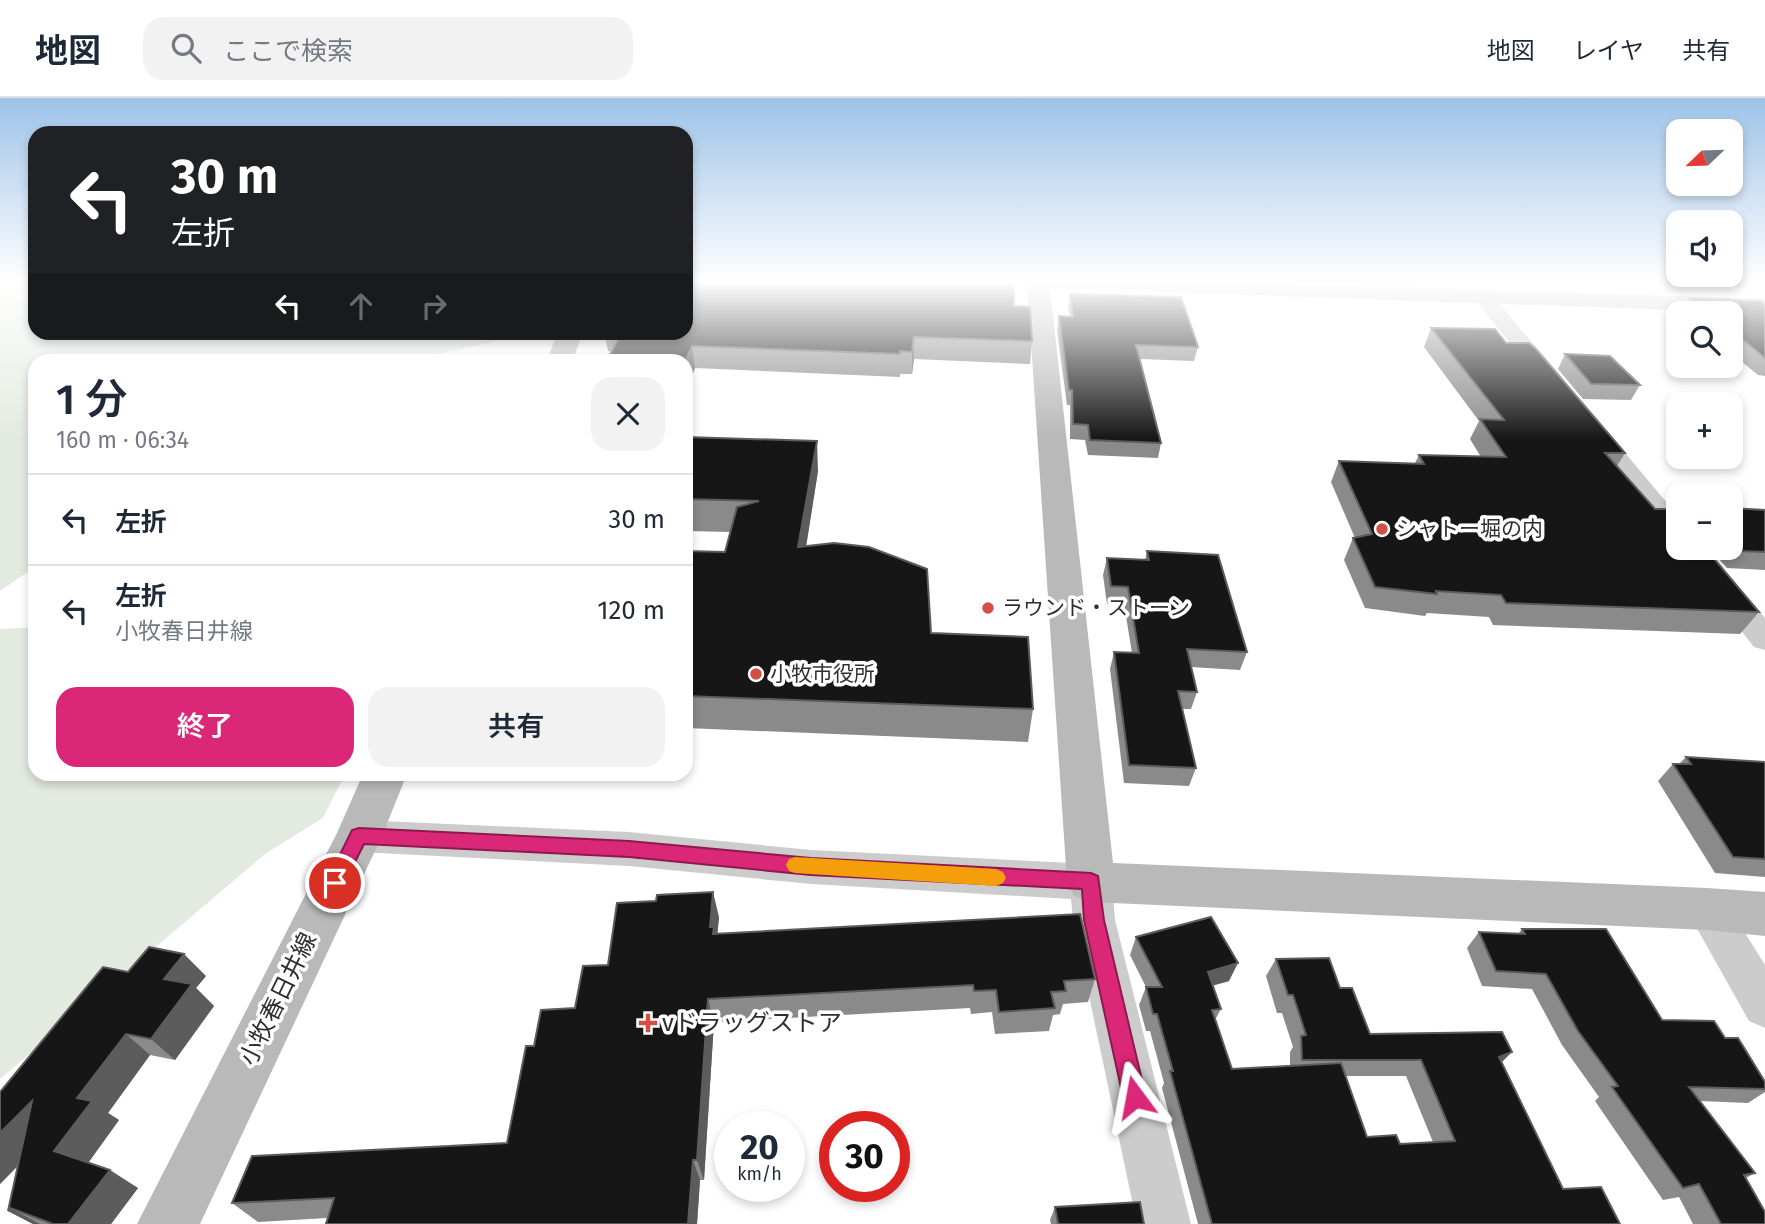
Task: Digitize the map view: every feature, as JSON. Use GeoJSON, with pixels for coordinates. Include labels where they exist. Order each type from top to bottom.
{"type":"FeatureCollection","features":[{"type":"Feature","properties":{"kind":"street"},"geometry":{"type":"LineString","coordinates":[[1043,335],[1094,920],[1164,1224]]}},
{"type":"Feature","properties":{"kind":"street"},"geometry":{"type":"LineString","coordinates":[[1518,335],[1567,400],[1666,520]]}},
{"type":"Feature","properties":{"kind":"street"},"geometry":{"type":"LineString","coordinates":[[1700,560],[1765,639]]}},
{"type":"Feature","properties":{"kind":"street","name":"小牧春日井線"},"geometry":{"type":"LineString","coordinates":[[168,1224],[359,836],[382,781]]}},
{"type":"Feature","properties":{"kind":"street"},"geometry":{"type":"LineString","coordinates":[[359,836],[629,849],[811,867],[1707,909],[1765,914]]}},
{"type":"Feature","properties":{"kind":"street"},"geometry":{"type":"LineString","coordinates":[[1707,909],[1765,1006]]}},
{"type":"Feature","properties":{"kind":"shaded area"},"geometry":{"type":"Polygon","coordinates":[[[0,335],[28,335],[28,340],[498,340],[439,354],[28,354],[28,572],[0,591],[0,335]]]}},
{"type":"Feature","properties":{"kind":"shaded area"},"geometry":{"type":"Polygon","coordinates":[[[28,627],[28,781],[342,781],[323,818],[265,854],[0,1079],[0,629],[28,627]]]}},
{"type":"Feature","properties":{"kind":"building"},"geometry":{"type":"Polygon","coordinates":[[[693,335],[1032,335],[1032,341],[914,337],[912,352],[900,351],[900,354],[692,346],[689,354],[610,354],[618,340],[693,340],[693,335]]]}},
{"type":"Feature","properties":{"kind":"building"},"geometry":{"type":"Polygon","coordinates":[[[1062,335],[1194,335],[1198,347],[1136,345],[1161,443],[1090,440],[1088,425],[1073,424],[1072,390],[1069,390],[1062,335]]]}},
{"type":"Feature","properties":{"kind":"building"},"geometry":{"type":"Polygon","coordinates":[[[1436,335],[1499,335],[1506,343],[1529,343],[1536,349],[1625,453],[1605,453],[1655,509],[1666,509],[1666,560],[1715,560],[1759,612],[1506,603],[1501,595],[1436,591],[1437,594],[1375,587],[1353,538],[1372,534],[1339,461],[1424,464],[1419,455],[1506,457],[1480,419],[1504,420],[1436,335]]]}},
{"type":"Feature","properties":{"kind":"building"},"geometry":{"type":"Polygon","coordinates":[[[1743,335],[1765,335],[1765,358],[1743,340],[1743,335]]]}},
{"type":"Feature","properties":{"kind":"building"},"geometry":{"type":"Polygon","coordinates":[[[1565,354],[1610,356],[1640,385],[1591,384],[1565,354]]]}},
{"type":"Feature","properties":{"kind":"building"},"geometry":{"type":"Polygon","coordinates":[[[693,437],[817,441],[798,547],[834,543],[869,547],[927,569],[931,633],[1028,637],[1033,709],[693,696],[693,551],[725,552],[737,507],[759,501],[693,499],[693,437]]]}},
{"type":"Feature","properties":{"kind":"building"},"geometry":{"type":"Polygon","coordinates":[[[1743,509],[1765,510],[1765,552],[1743,551],[1743,509]]]}},
{"type":"Feature","properties":{"kind":"building"},"geometry":{"type":"Polygon","coordinates":[[[1147,551],[1218,555],[1247,652],[1187,649],[1197,692],[1178,691],[1196,768],[1129,765],[1114,652],[1139,653],[1128,587],[1111,586],[1107,558],[1149,560],[1147,551]]]}},
{"type":"Feature","properties":{"kind":"building"},"geometry":{"type":"Polygon","coordinates":[[[1686,757],[1765,762],[1765,859],[1733,857],[1673,764],[1691,764],[1686,757]]]}},
{"type":"Feature","properties":{"kind":"building"},"geometry":{"type":"Polygon","coordinates":[[[713,892],[710,927],[714,927],[713,934],[1080,914],[1095,979],[1064,981],[1066,991],[1051,992],[1055,1008],[999,1012],[996,990],[974,991],[973,985],[708,999],[697,1160],[693,1160],[688,1224],[326,1224],[334,1198],[232,1203],[252,1156],[507,1143],[526,1046],[534,1046],[541,1010],[575,1008],[583,966],[608,965],[617,903],[656,901],[657,895],[713,892]]]}},
{"type":"Feature","properties":{"kind":"building"},"geometry":{"type":"Polygon","coordinates":[[[1211,917],[1238,963],[1208,972],[1221,1009],[1212,1010],[1232,1069],[1341,1063],[1367,1137],[1396,1135],[1400,1144],[1455,1141],[1421,1060],[1302,1060],[1301,1036],[1306,1035],[1293,995],[1288,995],[1276,959],[1329,958],[1340,988],[1352,988],[1370,1034],[1502,1032],[1512,1052],[1499,1057],[1563,1189],[1601,1187],[1620,1224],[1212,1224],[1170,1071],[1173,1071],[1157,1014],[1153,1014],[1146,987],[1162,987],[1136,937],[1211,917]]]}},
{"type":"Feature","properties":{"kind":"building"},"geometry":{"type":"Polygon","coordinates":[[[1522,929],[1606,929],[1662,1020],[1714,1021],[1725,1038],[1738,1038],[1765,1082],[1765,1089],[1689,1087],[1755,1173],[1744,1175],[1765,1212],[1765,1224],[1721,1224],[1699,1184],[1683,1188],[1612,1087],[1618,1086],[1578,1031],[1546,974],[1496,971],[1479,932],[1525,934],[1522,929]]]}},
{"type":"Feature","properties":{"kind":"building"},"geometry":{"type":"Polygon","coordinates":[[[149,947],[184,954],[164,979],[192,984],[151,1039],[126,1034],[77,1098],[92,1101],[54,1151],[110,1170],[68,1224],[53,1224],[10,1208],[8,1211],[32,1101],[0,1133],[0,1092],[103,967],[128,972],[149,947]]]}},
{"type":"Feature","properties":{"kind":"building"},"geometry":{"type":"Polygon","coordinates":[[[1140,1202],[1144,1224],[1058,1224],[1055,1207],[1140,1202]]]}},
{"type":"Feature","properties":{"kind":"slow traffic"},"geometry":{"type":"LineString","coordinates":[[795,865],[996,878]]}},
{"type":"Feature","properties":{"kind":"place","name":"シャトー堀の内"},"geometry":{"type":"Point","coordinates":[1382,529]}},
{"type":"Feature","properties":{"kind":"place","name":"ラウンド・ストーン"},"geometry":{"type":"Point","coordinates":[988,608]}},
{"type":"Feature","properties":{"kind":"place","name":"小牧市役所"},"geometry":{"type":"Point","coordinates":[756,674]}},
{"type":"Feature","properties":{"kind":"place","name":"vドラッグストア"},"geometry":{"type":"Point","coordinates":[648,1023]}},
{"type":"Feature","properties":{"kind":"route"},"geometry":{"type":"LineString","coordinates":[[335,883],[359,836],[629,849],[811,867],[1091,881],[1094,920],[1135,1097]]}}]}
